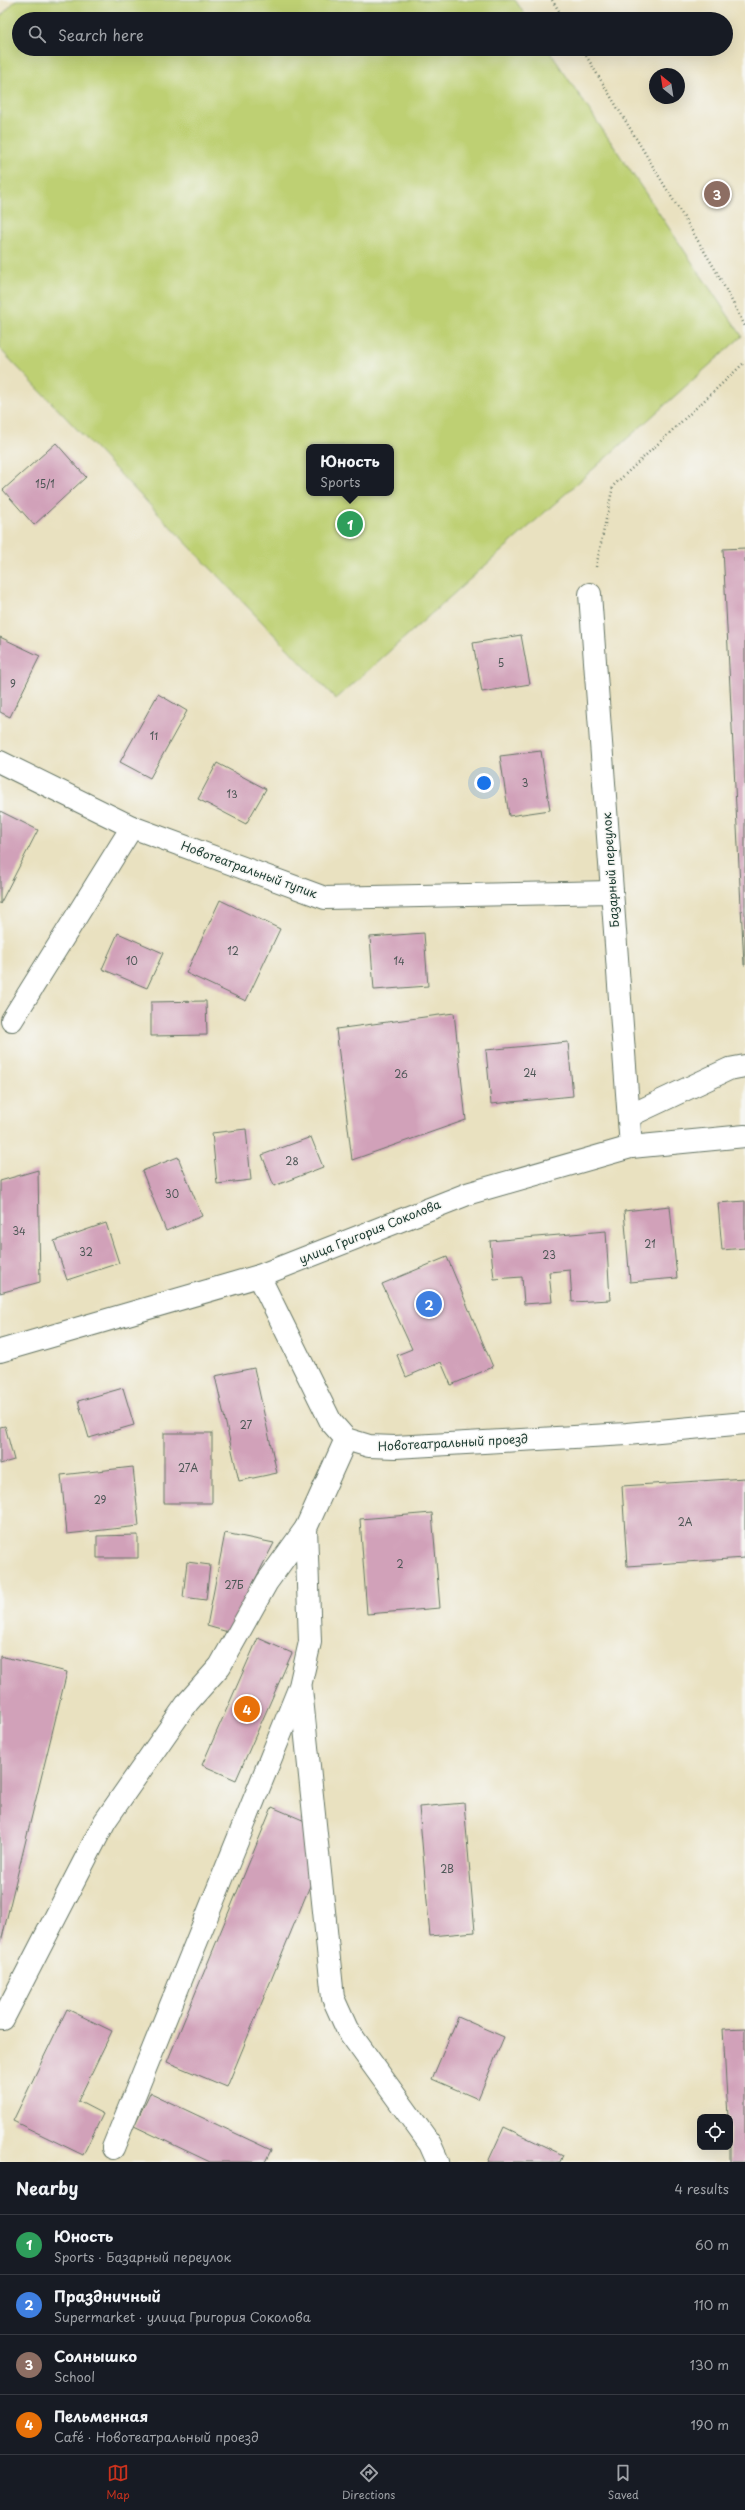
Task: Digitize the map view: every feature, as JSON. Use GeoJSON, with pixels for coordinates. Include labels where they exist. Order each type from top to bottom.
{"type":"FeatureCollection","features":[{"type":"Feature","properties":{"kind":"street","name":"Базарный переулок"},"geometry":{"type":"LineString","coordinates":[[590,594],[631,1147]]}},
{"type":"Feature","properties":{"kind":"street","name":"Новотеатральный тупик"},"geometry":{"type":"LineString","coordinates":[[0,762],[132,827],[325,898],[612,892]]}},
{"type":"Feature","properties":{"kind":"street"},"geometry":{"type":"LineString","coordinates":[[12,1020],[132,827]]}},
{"type":"Feature","properties":{"kind":"street"},"geometry":{"type":"LineString","coordinates":[[629,1116],[729,1069],[745,1066]]}},
{"type":"Feature","properties":{"kind":"street","name":"улица Григория Соколова"},"geometry":{"type":"LineString","coordinates":[[0,1351],[259,1276],[470,1192],[631,1147],[745,1136]]}},
{"type":"Feature","properties":{"kind":"street"},"geometry":{"type":"LineString","coordinates":[[3,2020],[106,1821],[188,1702],[220,1666],[267,1582],[306,1528],[346,1439],[331,1422],[259,1276]]}},
{"type":"Feature","properties":{"kind":"street","name":"Новотеатральный проезд"},"geometry":{"type":"LineString","coordinates":[[346,1439],[369,1446],[395,1447],[627,1434],[745,1423]]}},
{"type":"Feature","properties":{"kind":"street"},"geometry":{"type":"LineString","coordinates":[[113,2148],[300,1686],[310,1642],[306,1528]]}},
{"type":"Feature","properties":{"kind":"street"},"geometry":{"type":"LineString","coordinates":[[300,1686],[333,1998],[347,2029],[430,2144],[438,2162]]}},
{"type":"Feature","properties":{"kind":"path"},"geometry":{"type":"LineString","coordinates":[[552,0],[560,12]]}},
{"type":"Feature","properties":{"kind":"path"},"geometry":{"type":"LineString","coordinates":[[586,56],[715,269],[745,326]]}},
{"type":"Feature","properties":{"kind":"path"},"geometry":{"type":"LineString","coordinates":[[590,594],[613,486],[745,362]]}},
{"type":"Feature","properties":{"kind":"green space"},"geometry":{"type":"Polygon","coordinates":[[[16,0],[515,0],[523,12],[12,12],[12,56],[553,56],[742,336],[336,699],[0,349],[0,17],[16,0]]]}},
{"type":"Feature","properties":{"kind":"building"},"geometry":{"type":"Polygon","coordinates":[[[56,443],[86,477],[34,525],[3,490],[56,443]]]}},
{"type":"Feature","properties":{"kind":"building"},"geometry":{"type":"Polygon","coordinates":[[[745,548],[745,965],[744,965],[723,549],[745,548]]]}},
{"type":"Feature","properties":{"kind":"building"},"geometry":{"type":"Polygon","coordinates":[[[521,635],[530,684],[482,692],[473,643],[521,635]]]}},
{"type":"Feature","properties":{"kind":"building"},"geometry":{"type":"Polygon","coordinates":[[[0,637],[40,656],[10,717],[0,712],[0,637]]]}},
{"type":"Feature","properties":{"kind":"building"},"geometry":{"type":"Polygon","coordinates":[[[158,694],[187,711],[150,778],[120,762],[158,694]]]}},
{"type":"Feature","properties":{"kind":"building"},"geometry":{"type":"Polygon","coordinates":[[[541,751],[550,810],[509,816],[500,756],[541,751]]]}},
{"type":"Feature","properties":{"kind":"building"},"geometry":{"type":"Polygon","coordinates":[[[217,763],[266,789],[246,824],[198,799],[217,763]]]}},
{"type":"Feature","properties":{"kind":"building"},"geometry":{"type":"Polygon","coordinates":[[[0,811],[38,830],[0,904],[0,811]]]}},
{"type":"Feature","properties":{"kind":"building"},"geometry":{"type":"Polygon","coordinates":[[[220,900],[280,929],[246,1001],[186,973],[220,900]]]}},
{"type":"Feature","properties":{"kind":"building"},"geometry":{"type":"Polygon","coordinates":[[[118,933],[163,953],[147,988],[102,969],[118,933]]]}},
{"type":"Feature","properties":{"kind":"building"},"geometry":{"type":"Polygon","coordinates":[[[424,933],[428,986],[374,990],[370,937],[424,933]]]}},
{"type":"Feature","properties":{"kind":"building"},"geometry":{"type":"Polygon","coordinates":[[[206,1001],[207,1035],[151,1036],[151,1002],[206,1001]]]}},
{"type":"Feature","properties":{"kind":"building"},"geometry":{"type":"Polygon","coordinates":[[[454,1013],[466,1120],[352,1160],[336,1029],[454,1013]]]}},
{"type":"Feature","properties":{"kind":"building"},"geometry":{"type":"Polygon","coordinates":[[[568,1042],[573,1096],[491,1104],[486,1050],[568,1042]]]}},
{"type":"Feature","properties":{"kind":"building"},"geometry":{"type":"Polygon","coordinates":[[[246,1129],[251,1180],[217,1184],[212,1133],[246,1129]]]}},
{"type":"Feature","properties":{"kind":"building"},"geometry":{"type":"Polygon","coordinates":[[[311,1137],[323,1167],[274,1186],[262,1155],[311,1137]]]}},
{"type":"Feature","properties":{"kind":"building"},"geometry":{"type":"Polygon","coordinates":[[[178,1157],[202,1216],[166,1231],[142,1171],[178,1157]]]}},
{"type":"Feature","properties":{"kind":"building"},"geometry":{"type":"Polygon","coordinates":[[[38,1170],[40,1282],[0,1293],[0,1181],[38,1170]]]}},
{"type":"Feature","properties":{"kind":"building"},"geometry":{"type":"Polygon","coordinates":[[[745,1201],[745,1248],[722,1250],[718,1203],[745,1201]]]}},
{"type":"Feature","properties":{"kind":"building"},"geometry":{"type":"Polygon","coordinates":[[[670,1206],[677,1278],[630,1282],[624,1211],[670,1206]]]}},
{"type":"Feature","properties":{"kind":"building"},"geometry":{"type":"Polygon","coordinates":[[[106,1223],[119,1263],[67,1280],[54,1241],[106,1223]]]}},
{"type":"Feature","properties":{"kind":"building"},"geometry":{"type":"Polygon","coordinates":[[[606,1231],[610,1300],[572,1302],[570,1270],[549,1272],[552,1302],[524,1304],[522,1277],[494,1279],[490,1241],[606,1231]]]}},
{"type":"Feature","properties":{"kind":"building"},"geometry":{"type":"Polygon","coordinates":[[[447,1257],[493,1367],[451,1385],[441,1362],[406,1377],[397,1355],[412,1349],[382,1284],[447,1257]]]}},
{"type":"Feature","properties":{"kind":"building"},"geometry":{"type":"Polygon","coordinates":[[[254,1368],[277,1473],[239,1481],[215,1376],[254,1368]]]}},
{"type":"Feature","properties":{"kind":"building"},"geometry":{"type":"Polygon","coordinates":[[[123,1388],[134,1425],[89,1438],[78,1401],[123,1388]]]}},
{"type":"Feature","properties":{"kind":"building"},"geometry":{"type":"Polygon","coordinates":[[[5,1426],[14,1460],[0,1464],[0,1427],[5,1426]]]}},
{"type":"Feature","properties":{"kind":"building"},"geometry":{"type":"Polygon","coordinates":[[[164,1433],[212,1433],[212,1503],[164,1503],[164,1433]]]}},
{"type":"Feature","properties":{"kind":"building"},"geometry":{"type":"Polygon","coordinates":[[[133,1467],[139,1526],[67,1534],[61,1475],[133,1467]]]}},
{"type":"Feature","properties":{"kind":"building"},"geometry":{"type":"Polygon","coordinates":[[[745,1478],[745,1558],[627,1566],[622,1486],[745,1478]]]}},
{"type":"Feature","properties":{"kind":"building"},"geometry":{"type":"Polygon","coordinates":[[[432,1513],[440,1608],[367,1614],[360,1519],[432,1513]]]}},
{"type":"Feature","properties":{"kind":"building"},"geometry":{"type":"Polygon","coordinates":[[[225,1533],[274,1543],[228,1632],[207,1626],[225,1533]]]}},
{"type":"Feature","properties":{"kind":"building"},"geometry":{"type":"Polygon","coordinates":[[[138,1535],[138,1558],[97,1558],[97,1536],[138,1535]]]}},
{"type":"Feature","properties":{"kind":"building"},"geometry":{"type":"Polygon","coordinates":[[[187,1562],[210,1565],[206,1600],[183,1597],[187,1562]]]}},
{"type":"Feature","properties":{"kind":"building"},"geometry":{"type":"Polygon","coordinates":[[[258,1638],[292,1653],[236,1780],[202,1765],[258,1638]]]}},
{"type":"Feature","properties":{"kind":"building"},"geometry":{"type":"Polygon","coordinates":[[[0,1656],[67,1672],[1,1942],[0,1942],[0,1656]]]}},
{"type":"Feature","properties":{"kind":"building"},"geometry":{"type":"Polygon","coordinates":[[[464,1803],[475,1932],[430,1936],[419,1807],[464,1803]]]}},
{"type":"Feature","properties":{"kind":"building"},"geometry":{"type":"Polygon","coordinates":[[[272,1807],[305,1821],[314,1876],[227,2087],[167,2062],[272,1807]]]}},
{"type":"Feature","properties":{"kind":"building"},"geometry":{"type":"Polygon","coordinates":[[[67,2009],[112,2031],[78,2101],[103,2114],[83,2155],[13,2121],[67,2009]]]}},
{"type":"Feature","properties":{"kind":"building"},"geometry":{"type":"Polygon","coordinates":[[[458,2017],[504,2037],[478,2099],[432,2079],[458,2017]]]}},
{"type":"Feature","properties":{"kind":"building"},"geometry":{"type":"Polygon","coordinates":[[[745,2028],[745,2162],[730,2162],[730,2150],[733,2150],[733,2114],[728,2114],[723,2029],[745,2028]]]}},
{"type":"Feature","properties":{"kind":"building"},"geometry":{"type":"Polygon","coordinates":[[[150,2093],[271,2150],[265,2162],[210,2162],[134,2126],[150,2093]]]}},
{"type":"Feature","properties":{"kind":"building"},"geometry":{"type":"Polygon","coordinates":[[[504,2127],[563,2155],[560,2162],[488,2162],[504,2127]]]}},
{"type":"Feature","properties":{"kind":"place","name":"Солнышко"},"geometry":{"type":"Point","coordinates":[717,194]}},
{"type":"Feature","properties":{"kind":"place","name":"Юность"},"geometry":{"type":"Point","coordinates":[350,524]}},
{"type":"Feature","properties":{"kind":"place","name":"Праздничный"},"geometry":{"type":"Point","coordinates":[429,1304]}},
{"type":"Feature","properties":{"kind":"place","name":"Пельменная"},"geometry":{"type":"Point","coordinates":[247,1709]}}]}
